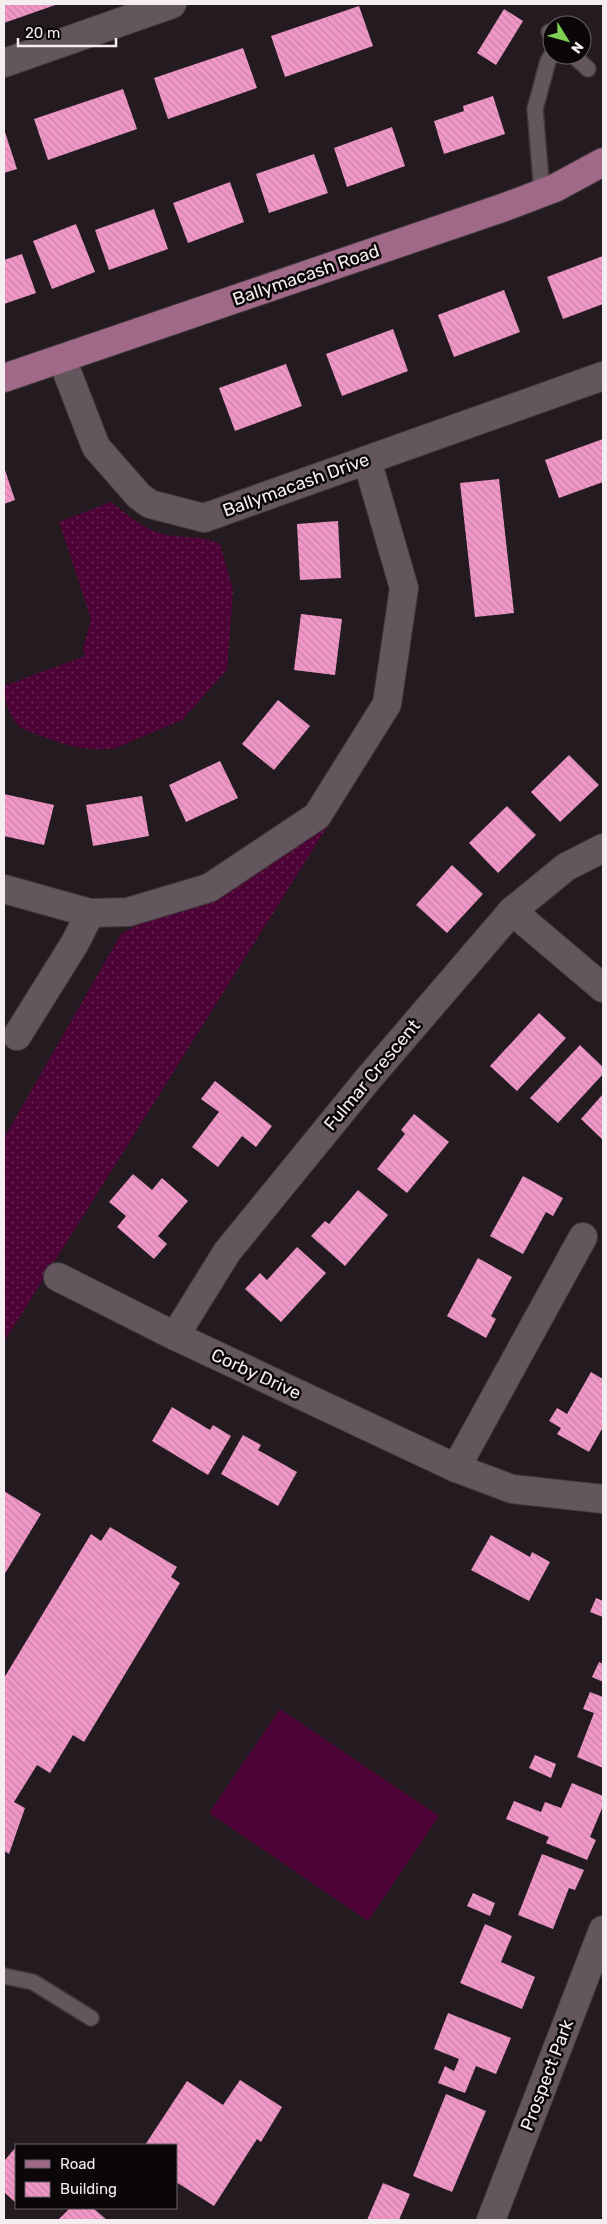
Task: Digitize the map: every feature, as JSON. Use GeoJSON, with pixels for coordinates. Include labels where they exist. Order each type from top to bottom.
{"type":"FeatureCollection","features":[{"type":"Feature","properties":{"kind":"main road","name":"Ballymacash Road"},"geometry":{"type":"LineString","coordinates":[[4,378],[505,208],[555,188],[603,162]]}},
{"type":"Feature","properties":{"kind":"street"},"geometry":{"type":"LineString","coordinates":[[4,63],[172,4]]}},
{"type":"Feature","properties":{"kind":"street","name":"Ballymacash Drive"},"geometry":{"type":"LineString","coordinates":[[62,359],[96,447],[139,496],[150,504],[204,518],[603,376]]}},
{"type":"Feature","properties":{"kind":"street"},"geometry":{"type":"LineString","coordinates":[[4,888],[90,913],[128,912],[209,888],[316,816],[388,704],[404,588],[367,460]]}},
{"type":"Feature","properties":{"kind":"street","name":"Fulmar Crescent"},"geometry":{"type":"LineString","coordinates":[[175,1336],[226,1252],[368,1079],[512,911],[566,867],[603,848]]}},
{"type":"Feature","properties":{"kind":"street"},"geometry":{"type":"LineString","coordinates":[[512,911],[603,988]]}},
{"type":"Feature","properties":{"kind":"street"},"geometry":{"type":"LineString","coordinates":[[18,1036],[75,943],[90,913]]}},
{"type":"Feature","properties":{"kind":"street"},"geometry":{"type":"LineString","coordinates":[[456,1468],[583,1237]]}},
{"type":"Feature","properties":{"kind":"street","name":"Corby Drive"},"geometry":{"type":"LineString","coordinates":[[58,1277],[175,1336],[456,1468],[512,1489],[603,1499]]}},
{"type":"Feature","properties":{"kind":"street","name":"Prospect Park"},"geometry":{"type":"LineString","coordinates":[[491,2220],[603,1930]]}},
{"type":"Feature","properties":{"kind":"lane"},"geometry":{"type":"LineString","coordinates":[[542,193],[535,109],[547,65]]}},
{"type":"Feature","properties":{"kind":"lane"},"geometry":{"type":"LineString","coordinates":[[584,65],[588,69]]}},
{"type":"Feature","properties":{"kind":"lane"},"geometry":{"type":"LineString","coordinates":[[4,1976],[33,1982],[90,2018]]}},
{"type":"Feature","properties":{"kind":"shaded area"},"geometry":{"type":"Polygon","coordinates":[[[111,502],[140,524],[155,532],[173,536],[203,538],[220,544],[233,591],[227,670],[182,720],[116,748],[96,749],[65,744],[27,731],[21,727],[15,722],[10,713],[6,702],[4,686],[85,656],[83,649],[91,619],[59,522],[111,502]]]}},
{"type":"Feature","properties":{"kind":"shaded area"},"geometry":{"type":"Polygon","coordinates":[[[329,824],[4,1342],[4,1138],[121,934],[329,824]]]}},
{"type":"Feature","properties":{"kind":"shaded area"},"geometry":{"type":"Polygon","coordinates":[[[280,1709],[439,1816],[368,1921],[209,1813],[280,1709]]]}},
{"type":"Feature","properties":{"kind":"building"},"geometry":{"type":"Polygon","coordinates":[[[4,4],[58,4],[4,23],[4,4]]]}},
{"type":"Feature","properties":{"kind":"building"},"geometry":{"type":"Polygon","coordinates":[[[359,6],[373,46],[285,77],[271,36],[359,6]]]}},
{"type":"Feature","properties":{"kind":"building"},"geometry":{"type":"Polygon","coordinates":[[[504,9],[523,21],[496,65],[477,53],[504,9]]]}},
{"type":"Feature","properties":{"kind":"building"},"geometry":{"type":"Polygon","coordinates":[[[243,48],[257,88],[168,119],[154,78],[243,48]]]}},
{"type":"Feature","properties":{"kind":"building"},"geometry":{"type":"Polygon","coordinates":[[[123,89],[137,129],[48,160],[34,119],[123,89]]]}},
{"type":"Feature","properties":{"kind":"building"},"geometry":{"type":"Polygon","coordinates":[[[493,96],[505,134],[444,154],[434,121],[464,111],[463,106],[493,96]]]}},
{"type":"Feature","properties":{"kind":"building"},"geometry":{"type":"Polygon","coordinates":[[[392,127],[405,166],[347,187],[334,148],[392,127]]]}},
{"type":"Feature","properties":{"kind":"building"},"geometry":{"type":"Polygon","coordinates":[[[4,129],[17,169],[4,173],[4,129]]]}},
{"type":"Feature","properties":{"kind":"building"},"geometry":{"type":"Polygon","coordinates":[[[314,154],[328,193],[269,213],[256,174],[314,154]]]}},
{"type":"Feature","properties":{"kind":"building"},"geometry":{"type":"Polygon","coordinates":[[[230,182],[244,222],[188,243],[173,203],[230,182]]]}},
{"type":"Feature","properties":{"kind":"building"},"geometry":{"type":"Polygon","coordinates":[[[154,209],[168,249],[109,270],[95,230],[154,209]]]}},
{"type":"Feature","properties":{"kind":"building"},"geometry":{"type":"Polygon","coordinates":[[[76,224],[95,272],[52,289],[33,241],[76,224]]]}},
{"type":"Feature","properties":{"kind":"building"},"geometry":{"type":"Polygon","coordinates":[[[22,254],[36,293],[4,304],[4,260],[22,254]]]}},
{"type":"Feature","properties":{"kind":"building"},"geometry":{"type":"Polygon","coordinates":[[[603,256],[603,304],[563,319],[547,277],[603,256]]]}},
{"type":"Feature","properties":{"kind":"building"},"geometry":{"type":"Polygon","coordinates":[[[504,290],[520,332],[454,357],[438,315],[504,290]]]}},
{"type":"Feature","properties":{"kind":"building"},"geometry":{"type":"Polygon","coordinates":[[[393,329],[408,371],[342,396],[326,354],[393,329]]]}},
{"type":"Feature","properties":{"kind":"building"},"geometry":{"type":"Polygon","coordinates":[[[286,364],[302,406],[235,431],[219,388],[286,364]]]}},
{"type":"Feature","properties":{"kind":"building"},"geometry":{"type":"Polygon","coordinates":[[[603,439],[603,482],[559,498],[545,460],[603,439]]]}},
{"type":"Feature","properties":{"kind":"building"},"geometry":{"type":"Polygon","coordinates":[[[4,467],[15,500],[4,504],[4,467]]]}},
{"type":"Feature","properties":{"kind":"building"},"geometry":{"type":"Polygon","coordinates":[[[499,479],[514,613],[475,617],[460,483],[499,479]]]}},
{"type":"Feature","properties":{"kind":"building"},"geometry":{"type":"Polygon","coordinates":[[[338,521],[341,578],[300,580],[297,524],[338,521]]]}},
{"type":"Feature","properties":{"kind":"building"},"geometry":{"type":"Polygon","coordinates":[[[301,614],[342,619],[335,675],[294,670],[301,614]]]}},
{"type":"Feature","properties":{"kind":"building"},"geometry":{"type":"Polygon","coordinates":[[[278,700],[310,726],[274,770],[242,744],[278,700]]]}},
{"type":"Feature","properties":{"kind":"building"},"geometry":{"type":"Polygon","coordinates":[[[569,755],[599,785],[560,822],[531,792],[569,755]]]}},
{"type":"Feature","properties":{"kind":"building"},"geometry":{"type":"Polygon","coordinates":[[[220,761],[238,798],[186,822],[169,785],[220,761]]]}},
{"type":"Feature","properties":{"kind":"building"},"geometry":{"type":"Polygon","coordinates":[[[4,794],[54,805],[44,845],[4,836],[4,794]]]}},
{"type":"Feature","properties":{"kind":"building"},"geometry":{"type":"Polygon","coordinates":[[[142,796],[149,836],[93,846],[86,805],[142,796]]]}},
{"type":"Feature","properties":{"kind":"building"},"geometry":{"type":"Polygon","coordinates":[[[507,806],[536,835],[498,873],[469,843],[507,806]]]}},
{"type":"Feature","properties":{"kind":"building"},"geometry":{"type":"Polygon","coordinates":[[[452,865],[483,894],[447,933],[416,905],[452,865]]]}},
{"type":"Feature","properties":{"kind":"building"},"geometry":{"type":"Polygon","coordinates":[[[539,1013],[566,1038],[517,1091],[490,1066],[539,1013]]]}},
{"type":"Feature","properties":{"kind":"building"},"geometry":{"type":"Polygon","coordinates":[[[580,1045],[603,1067],[603,1074],[558,1123],[530,1098],[580,1045]]]}},
{"type":"Feature","properties":{"kind":"building"},"geometry":{"type":"Polygon","coordinates":[[[215,1081],[272,1126],[256,1147],[242,1136],[218,1167],[192,1147],[219,1112],[201,1099],[215,1081]]]}},
{"type":"Feature","properties":{"kind":"building"},"geometry":{"type":"Polygon","coordinates":[[[603,1094],[603,1140],[581,1119],[603,1094]]]}},
{"type":"Feature","properties":{"kind":"building"},"geometry":{"type":"Polygon","coordinates":[[[414,1114],[449,1142],[407,1193],[377,1169],[405,1134],[401,1130],[414,1114]]]}},
{"type":"Feature","properties":{"kind":"building"},"geometry":{"type":"Polygon","coordinates":[[[133,1174],[152,1190],[162,1178],[188,1201],[158,1236],[167,1244],[154,1259],[117,1227],[126,1216],[109,1202],[133,1174]]]}},
{"type":"Feature","properties":{"kind":"building"},"geometry":{"type":"Polygon","coordinates":[[[523,1176],[563,1198],[553,1216],[546,1212],[523,1254],[490,1236],[523,1176]]]}},
{"type":"Feature","properties":{"kind":"building"},"geometry":{"type":"Polygon","coordinates":[[[358,1190],[388,1215],[345,1266],[311,1236],[325,1221],[329,1224],[358,1190]]]}},
{"type":"Feature","properties":{"kind":"building"},"geometry":{"type":"Polygon","coordinates":[[[297,1247],[326,1273],[281,1322],[245,1289],[260,1273],[267,1280],[297,1247]]]}},
{"type":"Feature","properties":{"kind":"building"},"geometry":{"type":"Polygon","coordinates":[[[478,1258],[512,1277],[491,1316],[496,1319],[486,1338],[447,1316],[478,1258]]]}},
{"type":"Feature","properties":{"kind":"building"},"geometry":{"type":"Polygon","coordinates":[[[591,1372],[603,1379],[603,1427],[589,1452],[557,1434],[561,1428],[549,1421],[557,1408],[567,1414],[591,1372]]]}},
{"type":"Feature","properties":{"kind":"building"},"geometry":{"type":"Polygon","coordinates":[[[172,1407],[210,1430],[213,1425],[231,1436],[208,1475],[152,1441],[172,1407]]]}},
{"type":"Feature","properties":{"kind":"building"},"geometry":{"type":"Polygon","coordinates":[[[243,1435],[261,1445],[258,1450],[297,1472],[278,1506],[221,1474],[243,1435]]]}},
{"type":"Feature","properties":{"kind":"building"},"geometry":{"type":"Polygon","coordinates":[[[4,1491],[41,1514],[4,1575],[4,1491]]]}},
{"type":"Feature","properties":{"kind":"building"},"geometry":{"type":"Polygon","coordinates":[[[110,1527],[177,1567],[171,1577],[180,1583],[84,1742],[73,1735],[50,1773],[37,1765],[14,1802],[25,1808],[9,1854],[4,1851],[4,1678],[91,1534],[101,1541],[110,1527]]]}},
{"type":"Feature","properties":{"kind":"building"},"geometry":{"type":"Polygon","coordinates":[[[491,1535],[530,1557],[532,1552],[550,1562],[529,1601],[471,1570],[491,1535]]]}},
{"type":"Feature","properties":{"kind":"building"},"geometry":{"type":"Polygon","coordinates":[[[596,1598],[603,1601],[603,1617],[590,1612],[596,1598]]]}},
{"type":"Feature","properties":{"kind":"building"},"geometry":{"type":"Polygon","coordinates":[[[599,1662],[603,1664],[603,1682],[592,1677],[599,1662]]]}},
{"type":"Feature","properties":{"kind":"building"},"geometry":{"type":"Polygon","coordinates":[[[590,1692],[603,1697],[603,1768],[577,1757],[594,1713],[583,1709],[590,1692]]]}},
{"type":"Feature","properties":{"kind":"building"},"geometry":{"type":"Polygon","coordinates":[[[535,1755],[556,1764],[551,1778],[529,1768],[535,1755]]]}},
{"type":"Feature","properties":{"kind":"building"},"geometry":{"type":"Polygon","coordinates":[[[572,1783],[603,1796],[603,1806],[590,1837],[596,1840],[587,1860],[546,1843],[549,1837],[506,1819],[514,1801],[541,1812],[545,1802],[561,1808],[572,1783]]]}},
{"type":"Feature","properties":{"kind":"building"},"geometry":{"type":"Polygon","coordinates":[[[542,1854],[584,1870],[575,1890],[569,1888],[553,1929],[518,1915],[542,1854]]]}},
{"type":"Feature","properties":{"kind":"building"},"geometry":{"type":"Polygon","coordinates":[[[473,1893],[495,1903],[490,1916],[467,1906],[473,1893]]]}},
{"type":"Feature","properties":{"kind":"building"},"geometry":{"type":"Polygon","coordinates":[[[485,1924],[512,1936],[501,1962],[535,1977],[522,2009],[460,1983],[485,1924]]]}},
{"type":"Feature","properties":{"kind":"building"},"geometry":{"type":"Polygon","coordinates":[[[448,2013],[511,2038],[496,2074],[476,2066],[465,2093],[438,2083],[445,2066],[454,2071],[459,2059],[434,2049],[448,2013]]]}},
{"type":"Feature","properties":{"kind":"building"},"geometry":{"type":"Polygon","coordinates":[[[240,2080],[282,2107],[261,2142],[257,2139],[214,2206],[178,2183],[178,2144],[146,2144],[187,2081],[223,2105],[240,2080]]]}},
{"type":"Feature","properties":{"kind":"building"},"geometry":{"type":"Polygon","coordinates":[[[446,2094],[486,2111],[452,2192],[413,2176],[446,2094]]]}},
{"type":"Feature","properties":{"kind":"building"},"geometry":{"type":"Polygon","coordinates":[[[15,2148],[15,2202],[4,2192],[4,2161],[15,2148]]]}},
{"type":"Feature","properties":{"kind":"building"},"geometry":{"type":"Polygon","coordinates":[[[383,2183],[410,2194],[399,2220],[367,2220],[383,2183]]]}},
{"type":"Feature","properties":{"kind":"building"},"geometry":{"type":"Polygon","coordinates":[[[69,2209],[94,2209],[107,2220],[58,2220],[69,2209]]]}}]}
